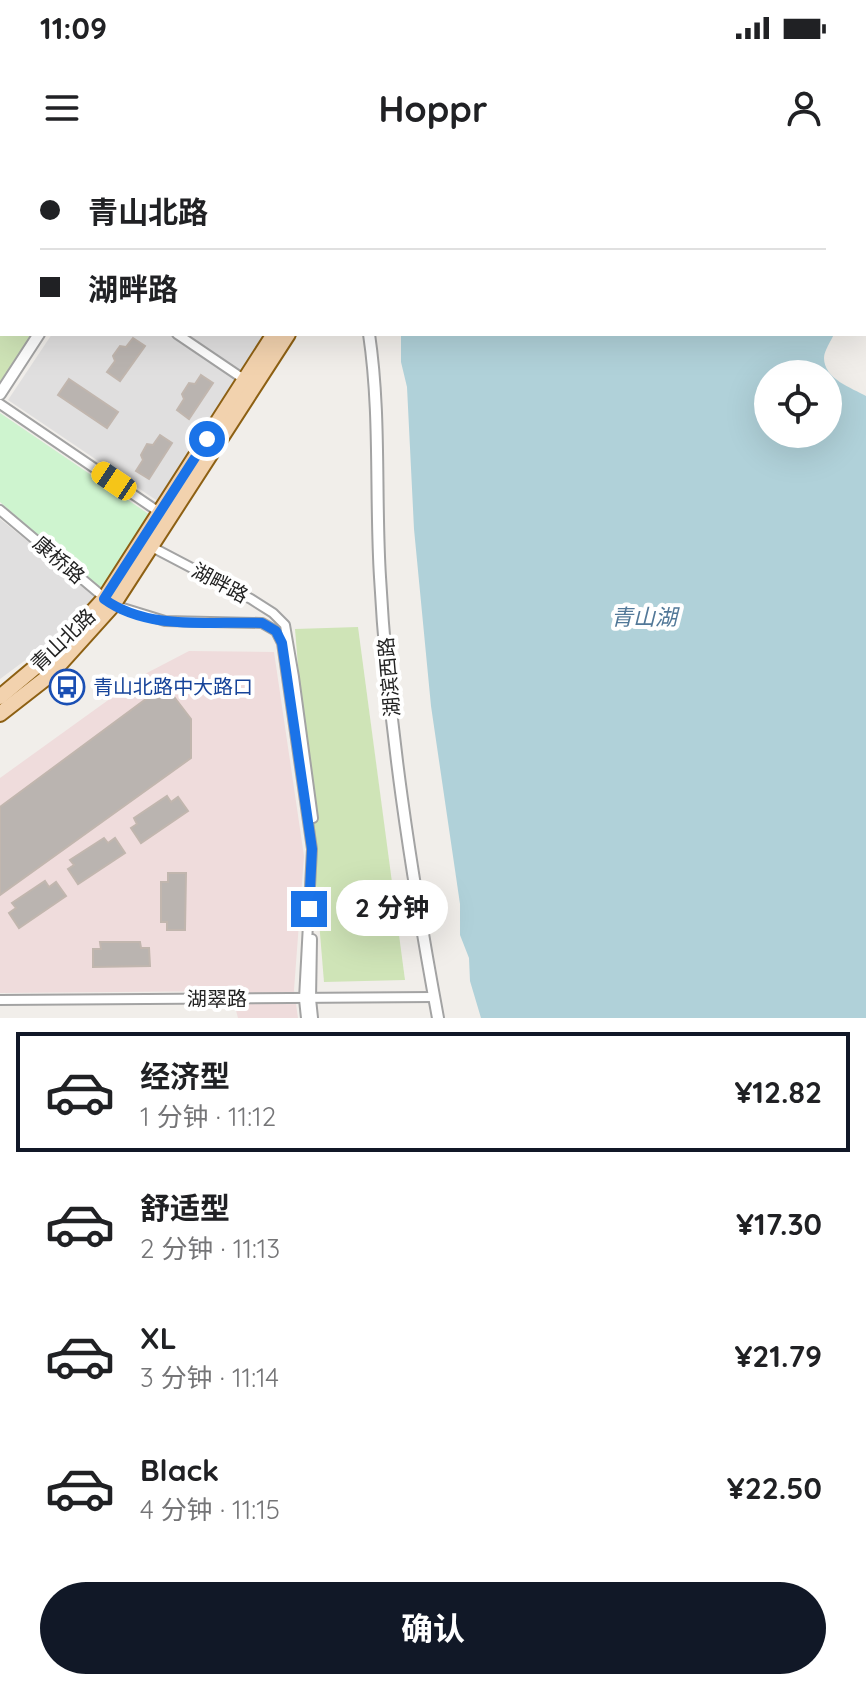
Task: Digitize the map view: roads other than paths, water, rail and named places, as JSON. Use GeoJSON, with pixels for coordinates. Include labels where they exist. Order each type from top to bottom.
{"type":"FeatureCollection","features":[{"type":"Feature","properties":{"kind":"main road","name":"青山北路"},"geometry":{"type":"LineString","coordinates":[[146,544],[159,512],[273,336]]}},
{"type":"Feature","properties":{"kind":"main road","name":"青山北路"},"geometry":{"type":"LineString","coordinates":[[0,714],[50,675],[112,604],[146,544],[287,336]]}},
{"type":"Feature","properties":{"kind":"main road","name":"青山北路"},"geometry":{"type":"LineString","coordinates":[[0,697],[112,604]]}},
{"type":"Feature","properties":{"kind":"street"},"geometry":{"type":"LineString","coordinates":[[0,394],[38,336]]}},
{"type":"Feature","properties":{"kind":"street"},"geometry":{"type":"LineString","coordinates":[[180,336],[245,380]]}},
{"type":"Feature","properties":{"kind":"street","name":"湖滨西路"},"geometry":{"type":"LineString","coordinates":[[369,336],[375,397],[380,577],[398,776],[438,1018]]}},
{"type":"Feature","properties":{"kind":"street"},"geometry":{"type":"LineString","coordinates":[[0,404],[159,512]]}},
{"type":"Feature","properties":{"kind":"street","name":"康桥路"},"geometry":{"type":"LineString","coordinates":[[0,510],[112,604]]}},
{"type":"Feature","properties":{"kind":"street","name":"湖畔路"},"geometry":{"type":"LineString","coordinates":[[146,544],[251,599],[285,625],[317,850],[306,1018]]}},
{"type":"Feature","properties":{"kind":"street","name":"湖畔路"},"geometry":{"type":"LineString","coordinates":[[112,604],[165,621],[262,623],[276,631],[282,643],[312,849],[308,999],[313,1018]]}},
{"type":"Feature","properties":{"kind":"street","name":"湖翠路"},"geometry":{"type":"LineString","coordinates":[[0,1000],[434,997]]}},
{"type":"Feature","properties":{"kind":"water","name":"青山湖"},"geometry":{"type":"Polygon","coordinates":[[[401,336],[833,336],[824,360],[754,360],[754,448],[842,448],[842,383],[866,396],[866,1018],[481,1018],[470,981],[469,958],[460,935],[460,904],[431,706],[414,529],[407,387],[401,362],[401,336]]]}},
{"type":"Feature","properties":{"kind":"place","name":"青山北路中大路口"},"geometry":{"type":"Point","coordinates":[67,687]}}]}
